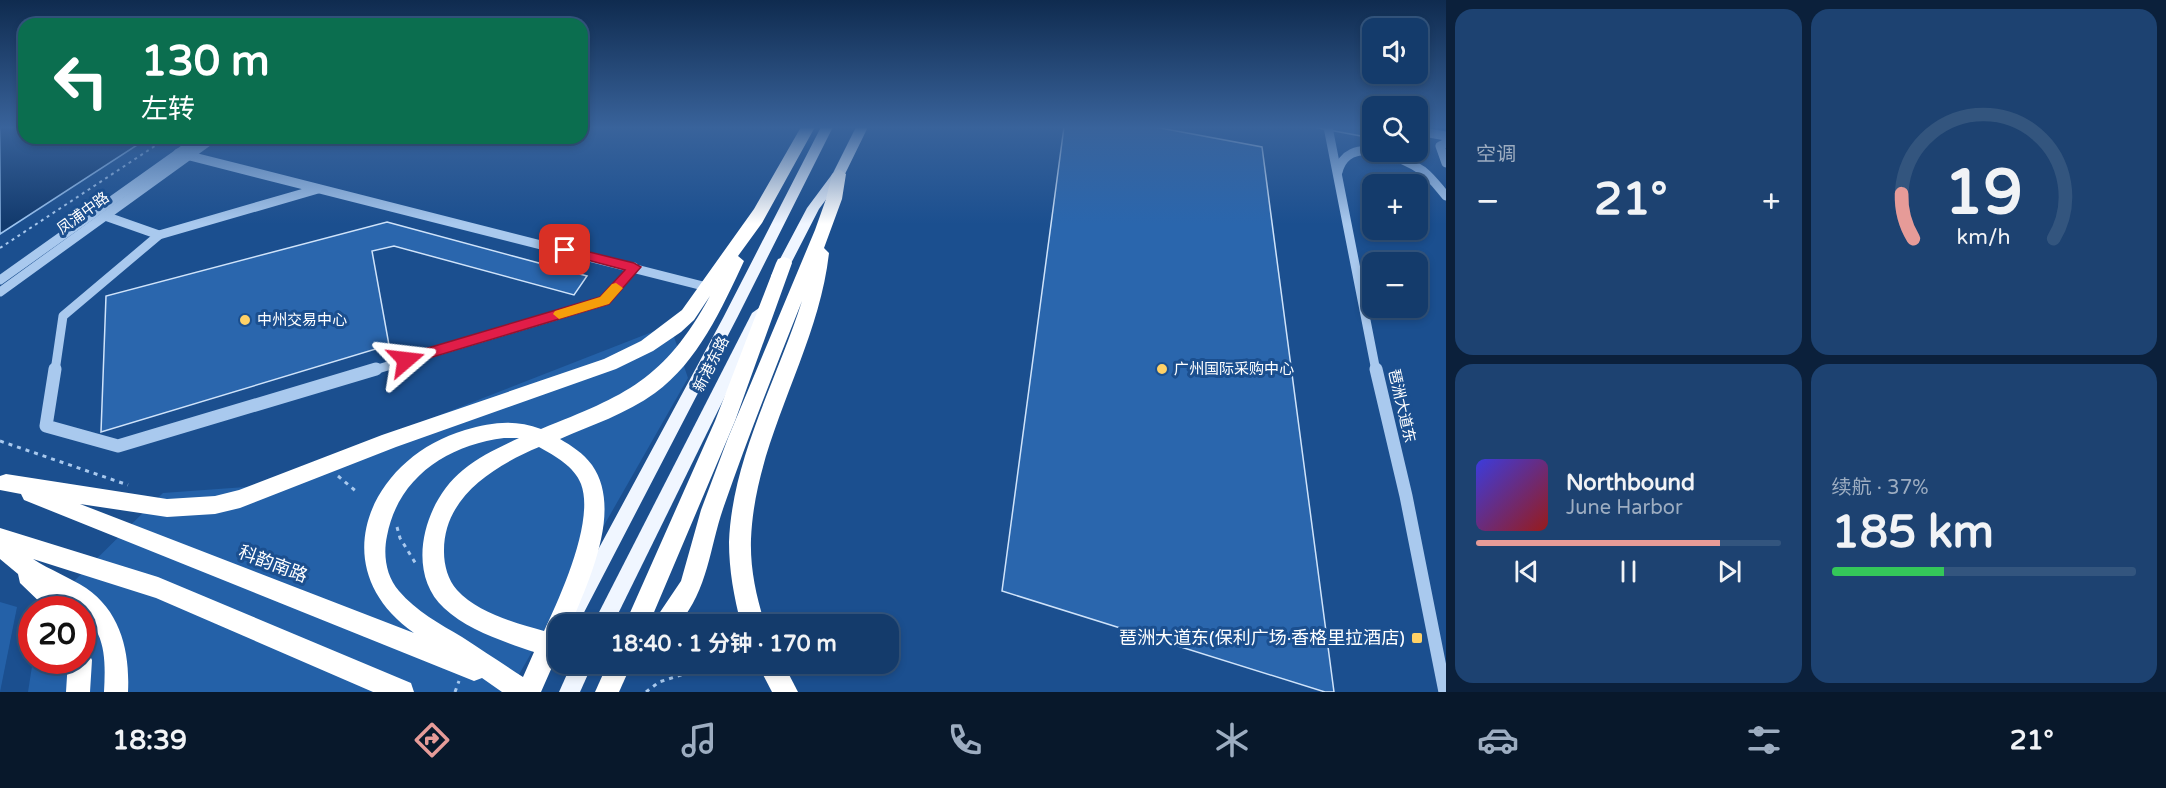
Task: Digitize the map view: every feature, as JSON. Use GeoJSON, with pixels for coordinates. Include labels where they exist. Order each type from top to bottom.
{"type":"FeatureCollection","features":[{"type":"Feature","properties":{"kind":"highway"},"geometry":{"type":"LineString","coordinates":[[548,642],[478,617],[452,602],[444,591],[434,564],[434,535],[439,516],[448,500],[461,485],[487,464],[518,448],[609,412],[649,388],[672,366],[698,330],[790,159]]}},
{"type":"Feature","properties":{"kind":"highway"},"geometry":{"type":"LineString","coordinates":[[672,614],[684,600],[692,584],[712,510],[834,199],[839,174]]}},
{"type":"Feature","properties":{"kind":"highway"},"geometry":{"type":"LineString","coordinates":[[3,482],[167,508],[215,505],[240,499],[398,438],[629,356],[681,322],[759,213]]}},
{"type":"Feature","properties":{"kind":"highway"},"geometry":{"type":"LineString","coordinates":[[751,614],[743,582],[741,556],[743,511],[758,457],[813,294],[820,265],[822,230]]}},
{"type":"Feature","properties":{"kind":"highway"},"geometry":{"type":"LineString","coordinates":[[641,614],[725,421],[784,263]]}},
{"type":"Feature","properties":{"kind":"highway"},"geometry":{"type":"LineString","coordinates":[[452,653],[395,604],[385,591],[376,570],[374,550],[376,528],[384,505],[397,483],[416,463],[444,446],[464,438],[494,431],[518,430],[541,438],[563,451],[587,475],[593,491],[594,520],[582,566],[527,691]]}},
{"type":"Feature","properties":{"kind":"highway","name":"科韵南路"},"geometry":{"type":"LineString","coordinates":[[3,482],[81,516],[452,653],[527,691]]}},
{"type":"Feature","properties":{"kind":"highway"},"geometry":{"type":"LineString","coordinates":[[0,537],[158,588],[402,692]]}},
{"type":"Feature","properties":{"kind":"highway"},"geometry":{"type":"LineString","coordinates":[[0,545],[21,564],[78,596],[98,611],[109,630],[115,653],[116,692]]}},
{"type":"Feature","properties":{"kind":"highway"},"geometry":{"type":"LineString","coordinates":[[21,564],[30,581],[48,596]]}},
{"type":"Feature","properties":{"kind":"highway"},"geometry":{"type":"LineString","coordinates":[[78,692],[79,674]]}},
{"type":"Feature","properties":{"kind":"highway"},"geometry":{"type":"LineString","coordinates":[[607,692],[615,674]]}},
{"type":"Feature","properties":{"kind":"highway"},"geometry":{"type":"LineString","coordinates":[[775,674],[786,692]]}},
{"type":"Feature","properties":{"kind":"main road","name":"新港东路"},"geometry":{"type":"LineString","coordinates":[[573,614],[735,309],[811,159]]}},
{"type":"Feature","properties":{"kind":"main road","name":"新港东路"},"geometry":{"type":"LineString","coordinates":[[608,614],[784,263],[813,208],[839,174],[846,159]]}},
{"type":"Feature","properties":{"kind":"main road"},"geometry":{"type":"LineString","coordinates":[[527,691],[548,660]]}},
{"type":"Feature","properties":{"kind":"main road"},"geometry":{"type":"LineString","coordinates":[[569,692],[578,674]]}},
{"type":"Feature","properties":{"kind":"street","name":"凤浦中路"},"geometry":{"type":"LineString","coordinates":[[0,280],[169,159]]}},
{"type":"Feature","properties":{"kind":"street","name":"凤浦中路"},"geometry":{"type":"LineString","coordinates":[[0,292],[184,159]]}},
{"type":"Feature","properties":{"kind":"street"},"geometry":{"type":"LineString","coordinates":[[202,159],[707,287]]}},
{"type":"Feature","properties":{"kind":"street","name":"琶洲大道东"},"geometry":{"type":"LineString","coordinates":[[1334,159],[1372,353],[1406,496],[1445,691]]}},
{"type":"Feature","properties":{"kind":"street"},"geometry":{"type":"LineString","coordinates":[[1337,175],[1342,159]]}},
{"type":"Feature","properties":{"kind":"street"},"geometry":{"type":"LineString","coordinates":[[1400,159],[1421,170]]}},
{"type":"Feature","properties":{"kind":"street"},"geometry":{"type":"LineString","coordinates":[[1412,162],[1446,196]]}},
{"type":"Feature","properties":{"kind":"street"},"geometry":{"type":"LineString","coordinates":[[318,189],[159,235],[63,316],[46,426],[118,446],[605,301],[634,267]]}},
{"type":"Feature","properties":{"kind":"street"},"geometry":{"type":"LineString","coordinates":[[105,216],[159,235]]}},
{"type":"Feature","properties":{"kind":"path"},"geometry":{"type":"LineString","coordinates":[[0,248],[135,159]]}},
{"type":"Feature","properties":{"kind":"path"},"geometry":{"type":"LineString","coordinates":[[0,441],[128,485]]}},
{"type":"Feature","properties":{"kind":"path"},"geometry":{"type":"LineString","coordinates":[[342,479],[358,493]]}},
{"type":"Feature","properties":{"kind":"path"},"geometry":{"type":"LineString","coordinates":[[399,538],[417,566]]}},
{"type":"Feature","properties":{"kind":"path"},"geometry":{"type":"LineString","coordinates":[[646,692],[659,682],[684,674]]}},
{"type":"Feature","properties":{"kind":"shaded area"},"geometry":{"type":"Polygon","coordinates":[[[0,159],[115,159],[0,234],[0,159]]]}},
{"type":"Feature","properties":{"kind":"shaded area"},"geometry":{"type":"Polygon","coordinates":[[[670,325],[688,378],[553,614],[548,614],[548,624],[509,692],[28,692],[31,674],[96,674],[96,596],[59,596],[163,493],[258,486],[670,325]]]}},
{"type":"Feature","properties":{"kind":"shaded area"},"geometry":{"type":"Polygon","coordinates":[[[0,602],[17,607],[0,692],[0,602]]]}},
{"type":"Feature","properties":{"kind":"building","name":"广州国际采购中心"},"geometry":{"type":"Polygon","coordinates":[[[1060,159],[1264,159],[1334,692],[1325,692],[1002,591],[1060,159]]]}},
{"type":"Feature","properties":{"kind":"building","name":"中州交易中心"},"geometry":{"type":"Polygon","coordinates":[[[387,222],[587,276],[574,295],[394,246],[372,251],[389,345],[101,432],[106,296],[387,222]]]}},
{"type":"Feature","properties":{"kind":"slow traffic"},"geometry":{"type":"LineString","coordinates":[[559,314],[605,301],[616,288]]}},
{"type":"Feature","properties":{"kind":"place","name":"中州交易中心"},"geometry":{"type":"Point","coordinates":[245,320]}},
{"type":"Feature","properties":{"kind":"place","name":"广州国际采购中心"},"geometry":{"type":"Point","coordinates":[1162,369]}},
{"type":"Feature","properties":{"kind":"place","name":"琶洲大道东(保利广场·香格里拉酒店)"},"geometry":{"type":"Point","coordinates":[1417,638]}},
{"type":"Feature","properties":{"kind":"route"},"geometry":{"type":"LineString","coordinates":[[406,360],[605,301],[634,267],[565,250]]}}]}
